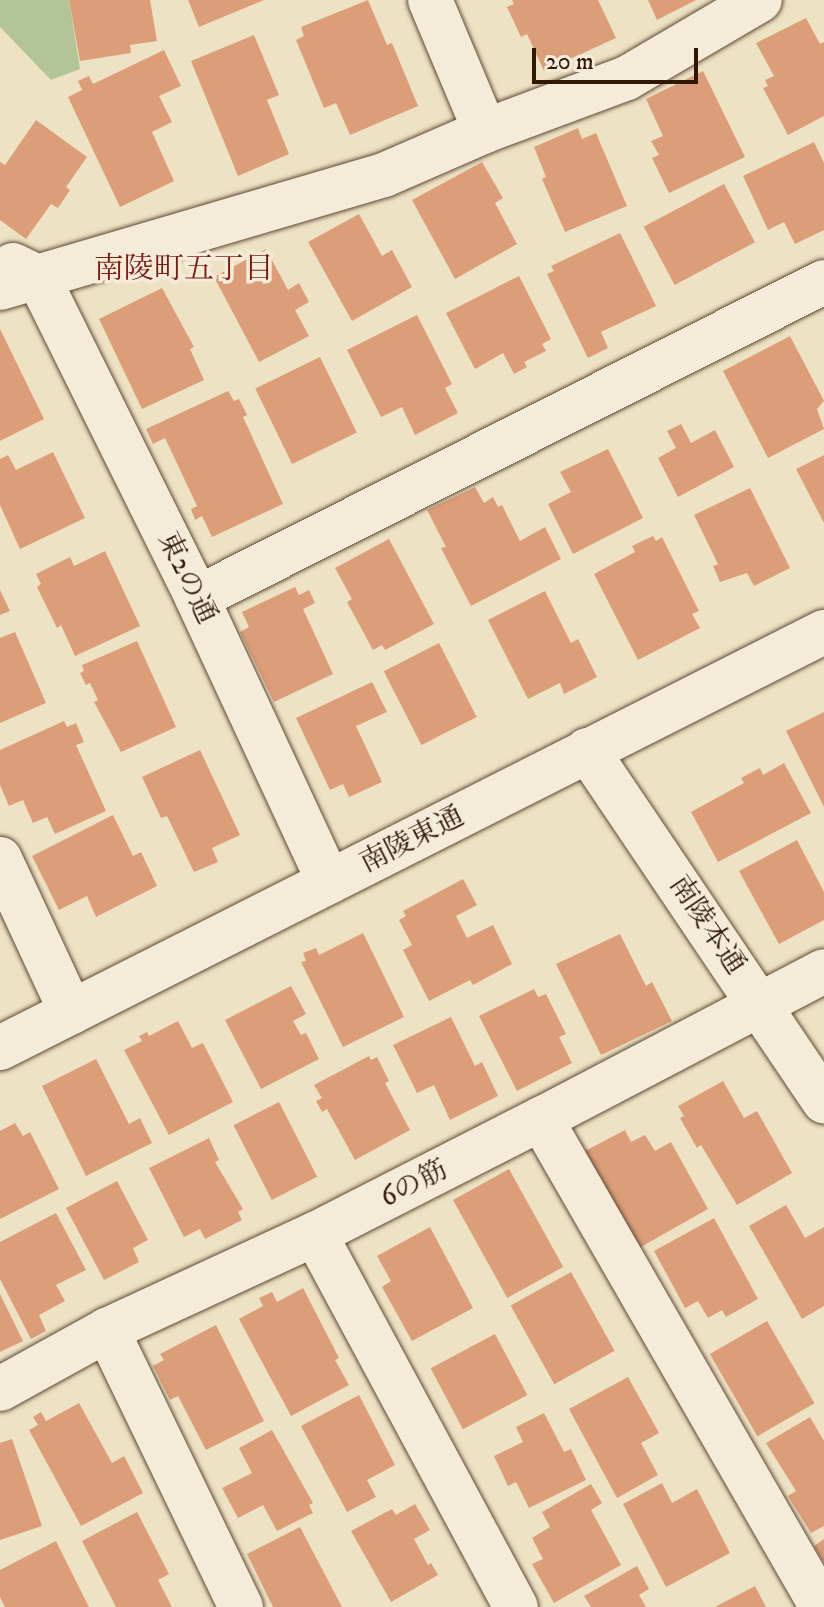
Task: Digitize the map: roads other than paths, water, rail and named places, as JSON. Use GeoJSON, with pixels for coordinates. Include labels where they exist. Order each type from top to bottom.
{"type":"FeatureCollection","features":[{"type":"Feature","properties":{"kind":"street"},"geometry":{"type":"LineString","coordinates":[[430,0],[485,131]]}},
{"type":"Feature","properties":{"kind":"street"},"geometry":{"type":"LineString","coordinates":[[13,275],[384,175],[485,131],[627,78],[760,0]]}},
{"type":"Feature","properties":{"kind":"street","name":"東2の通"},"geometry":{"type":"LineString","coordinates":[[13,275],[197,598],[329,882]]}},
{"type":"Feature","properties":{"kind":"street"},"geometry":{"type":"LineString","coordinates":[[197,598],[824,282]]}},
{"type":"Feature","properties":{"kind":"street","name":"南陵東通"},"geometry":{"type":"LineString","coordinates":[[0,1048],[824,632]]}},
{"type":"Feature","properties":{"kind":"street","name":"南陵本通"},"geometry":{"type":"LineString","coordinates":[[587,750],[824,1102]]}},
{"type":"Feature","properties":{"kind":"street"},"geometry":{"type":"LineString","coordinates":[[0,859],[71,1012]]}},
{"type":"Feature","properties":{"kind":"street","name":"6の筋"},"geometry":{"type":"LineString","coordinates":[[0,1389],[107,1330],[315,1234],[824,971]]}},
{"type":"Feature","properties":{"kind":"street"},"geometry":{"type":"LineString","coordinates":[[541,1119],[822,1607]]}},
{"type":"Feature","properties":{"kind":"street"},"geometry":{"type":"LineString","coordinates":[[315,1234],[516,1607]]}},
{"type":"Feature","properties":{"kind":"street"},"geometry":{"type":"LineString","coordinates":[[107,1330],[241,1607]]}},
{"type":"Feature","properties":{"kind":"district","name":"南陵町五丁目"},"geometry":{"type":"Point","coordinates":[184,270]}}]}
